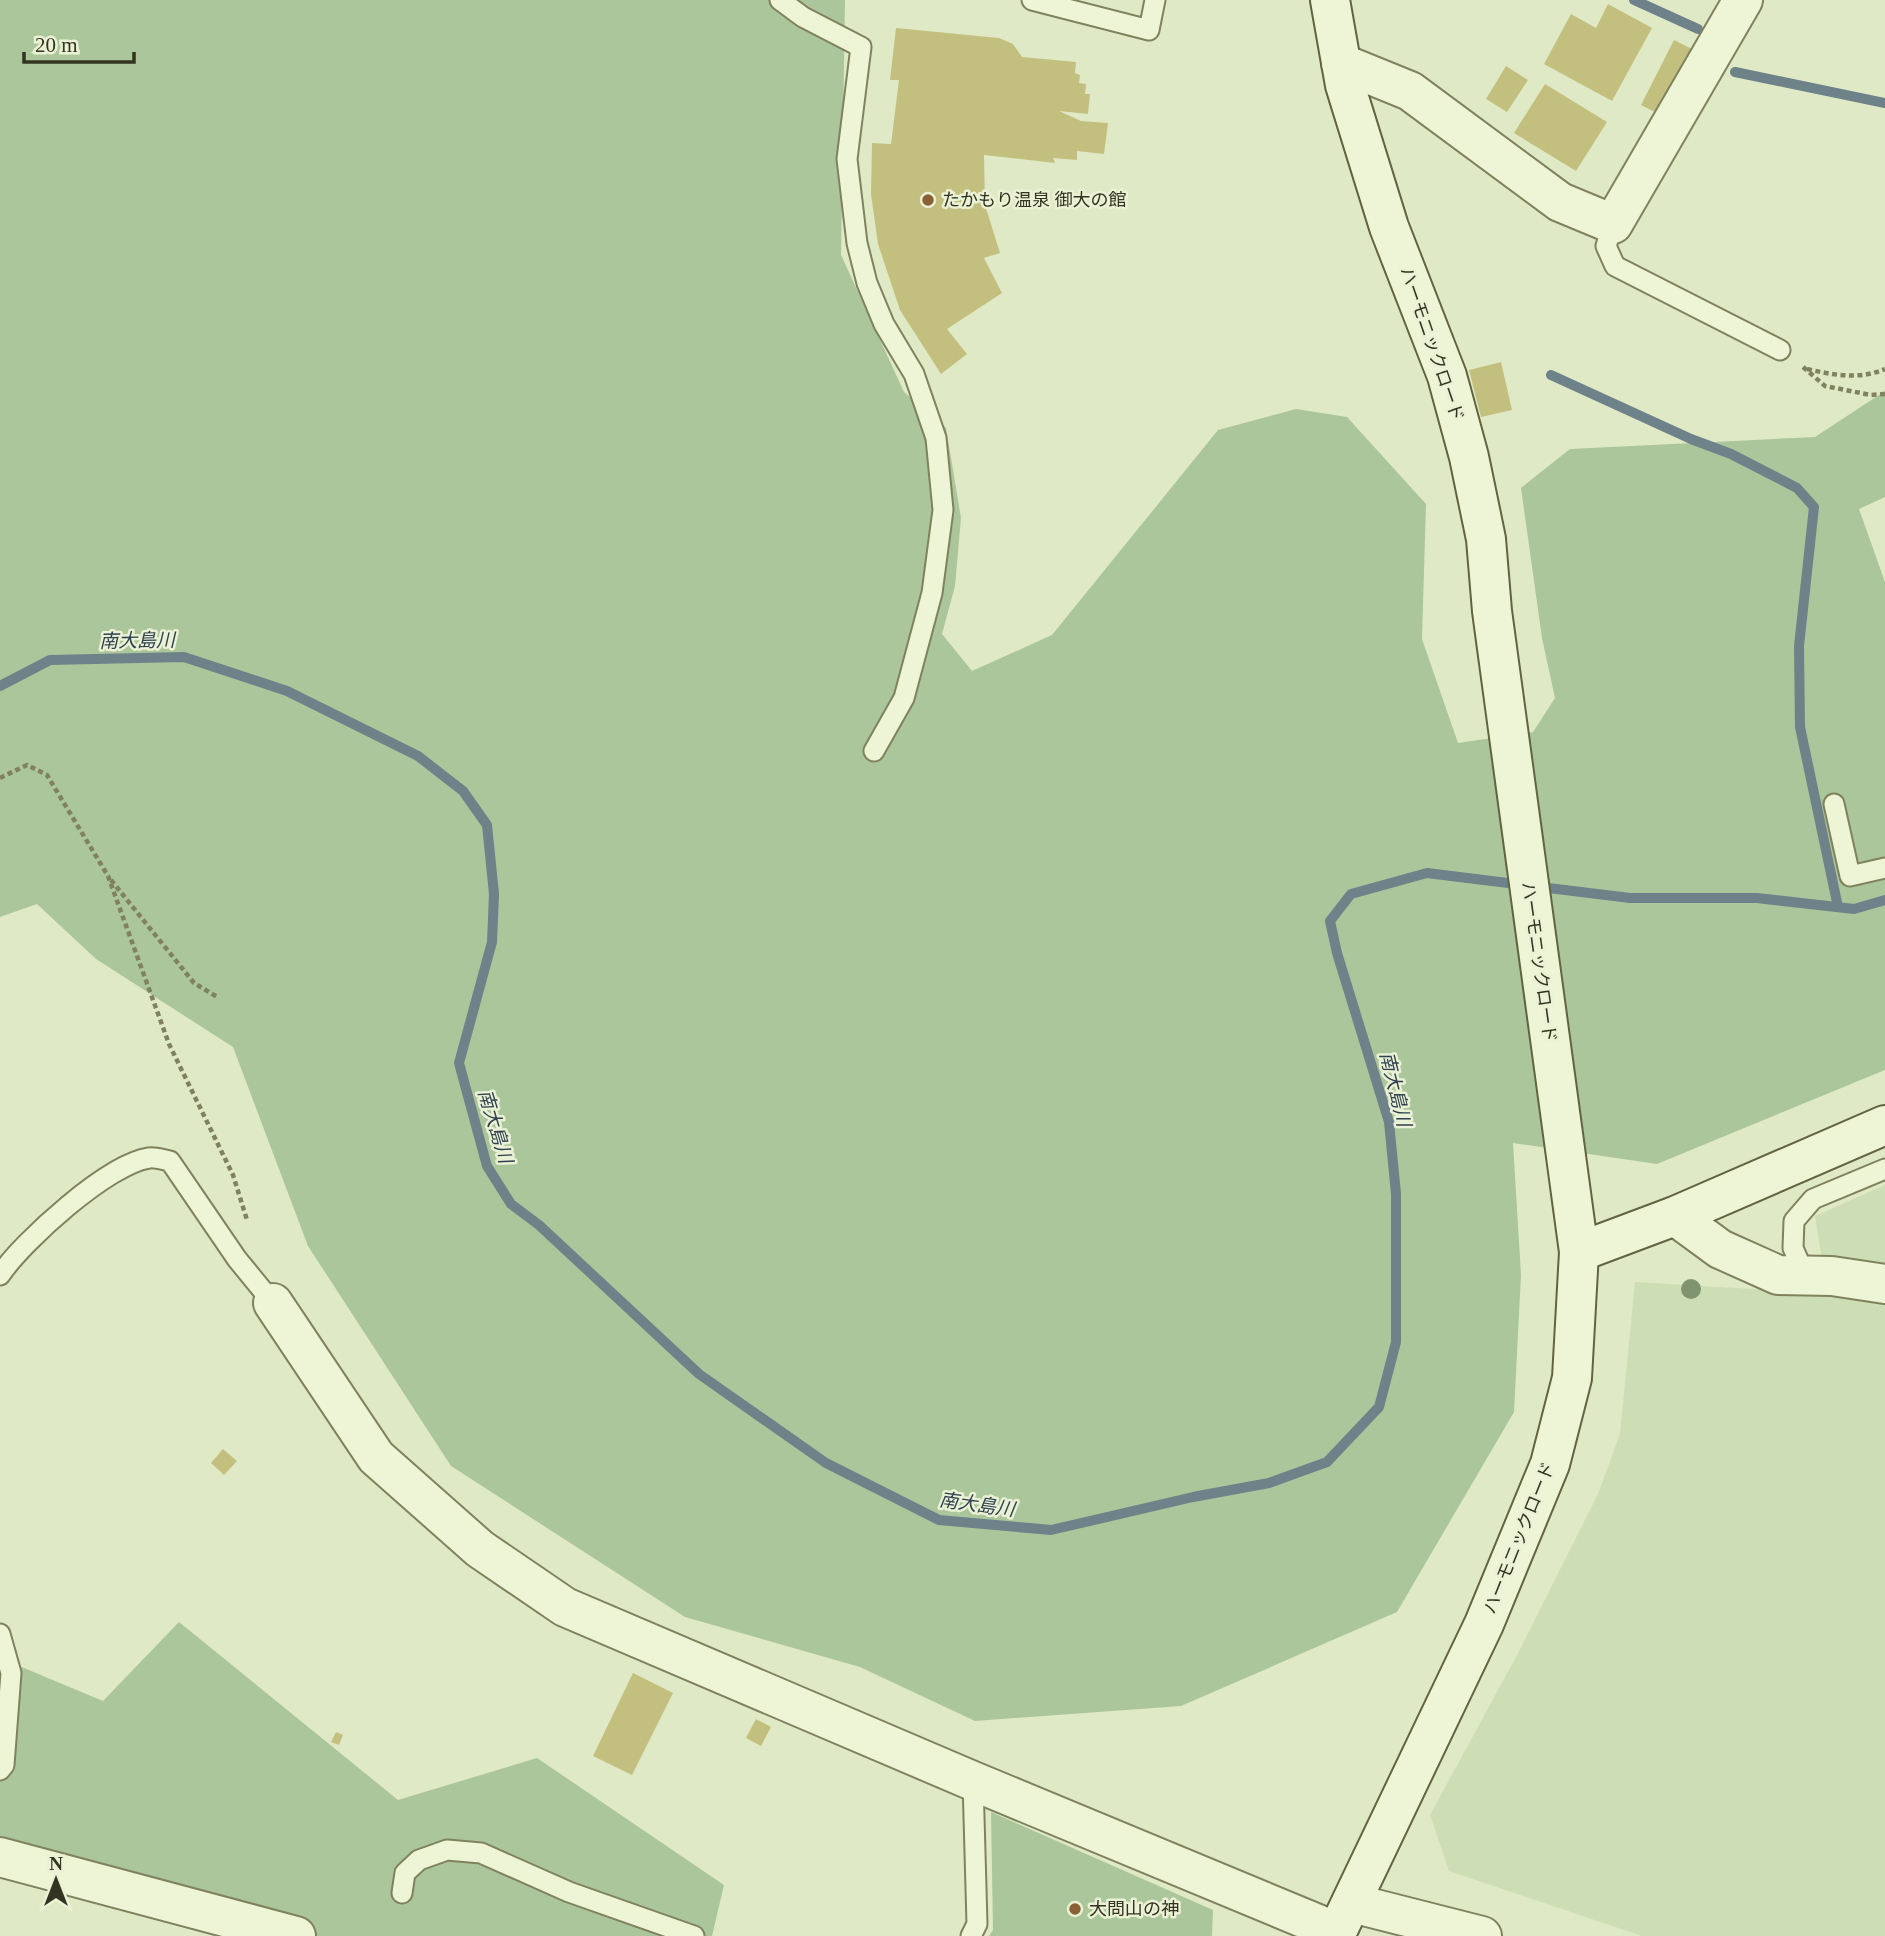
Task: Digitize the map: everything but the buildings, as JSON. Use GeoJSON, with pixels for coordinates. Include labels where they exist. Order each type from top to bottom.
{"type":"FeatureCollection","features":[{"type":"Feature","properties":{"kind":"street","name":"ハーモニックロード"},"geometry":{"type":"LineString","coordinates":[[1330,0],[1345,85],[1390,227],[1451,390],[1469,457],[1486,539],[1492,611],[1579,1252],[1572,1378],[1550,1464],[1484,1624],[1342,1924]]}},
{"type":"Feature","properties":{"kind":"street"},"geometry":{"type":"LineString","coordinates":[[1341,63],[1410,91],[1560,202],[1614,224],[1743,0]]}},
{"type":"Feature","properties":{"kind":"street"},"geometry":{"type":"LineString","coordinates":[[1579,1252],[1675,1216],[1885,1125]]}},
{"type":"Feature","properties":{"kind":"street"},"geometry":{"type":"LineString","coordinates":[[1675,1216],[1720,1249],[1778,1275],[1832,1276],[1885,1284]]}},
{"type":"Feature","properties":{"kind":"street"},"geometry":{"type":"LineString","coordinates":[[273,1303],[376,1457],[480,1549],[565,1607],[973,1781],[1342,1924],[1482,1936]]}},
{"type":"Feature","properties":{"kind":"street"},"geometry":{"type":"LineString","coordinates":[[0,1857],[296,1936]]}},
{"type":"Feature","properties":{"kind":"lane"},"geometry":{"type":"LineString","coordinates":[[780,0],[803,17],[861,47],[847,159],[857,243],[871,294],[884,324],[914,374],[936,438],[943,510],[932,593],[904,698],[874,751]]}},
{"type":"Feature","properties":{"kind":"lane"},"geometry":{"type":"LineString","coordinates":[[1032,0],[1149,30],[1155,0]]}},
{"type":"Feature","properties":{"kind":"lane"},"geometry":{"type":"LineString","coordinates":[[1614,224],[1606,246],[1615,266],[1780,350]]}},
{"type":"Feature","properties":{"kind":"lane"},"geometry":{"type":"LineString","coordinates":[[1834,804],[1850,876],[1885,868]]}},
{"type":"Feature","properties":{"kind":"lane"},"geometry":{"type":"LineString","coordinates":[[0,1275],[10,1261],[78,1196],[119,1170],[149,1158],[170,1161],[237,1259],[273,1303]]}},
{"type":"Feature","properties":{"kind":"lane"},"geometry":{"type":"LineString","coordinates":[[1811,1275],[1800,1264],[1793,1248],[1794,1221],[1814,1199],[1885,1169]]}},
{"type":"Feature","properties":{"kind":"lane"},"geometry":{"type":"LineString","coordinates":[[0,1634],[11,1673],[4,1765],[0,1770]]}},
{"type":"Feature","properties":{"kind":"lane"},"geometry":{"type":"LineString","coordinates":[[971,1936],[977,1924],[973,1781]]}},
{"type":"Feature","properties":{"kind":"lane"},"geometry":{"type":"LineString","coordinates":[[402,1893],[405,1873],[419,1860],[447,1850],[481,1853],[569,1892],[694,1936]]}},
{"type":"Feature","properties":{"kind":"path"},"geometry":{"type":"LineString","coordinates":[[1780,350],[1825,386],[1871,395],[1885,394]]}},
{"type":"Feature","properties":{"kind":"path"},"geometry":{"type":"LineString","coordinates":[[1806,369],[1839,376],[1872,374],[1885,369]]}},
{"type":"Feature","properties":{"kind":"path"},"geometry":{"type":"LineString","coordinates":[[0,778],[27,765],[47,775],[108,876],[194,983],[219,998]]}},
{"type":"Feature","properties":{"kind":"path"},"geometry":{"type":"LineString","coordinates":[[108,876],[169,1044],[233,1175],[249,1226]]}},
{"type":"Feature","properties":{"kind":"green space"},"geometry":{"type":"Polygon","coordinates":[[[0,0],[845,0],[841,255],[904,392],[946,428],[961,518],[955,586],[942,634],[972,671],[1052,635],[1218,430],[1296,409],[1347,417],[1426,504],[1422,639],[1458,743],[1533,732],[1555,698],[1542,638],[1521,488],[1570,449],[1815,437],[1885,391],[1885,497],[1859,509],[1885,582],[1885,1070],[1657,1164],[1513,1143],[1521,1275],[1514,1412],[1397,1612],[1181,1706],[975,1721],[860,1667],[685,1617],[451,1466],[308,1246],[233,1047],[96,959],[37,904],[0,917],[0,0]]]}},
{"type":"Feature","properties":{"kind":"green space"},"geometry":{"type":"Polygon","coordinates":[[[1885,1185],[1885,1274],[1858,1270],[1821,1254],[1815,1216],[1885,1185]]]}},
{"type":"Feature","properties":{"kind":"green space"},"geometry":{"type":"Polygon","coordinates":[[[1635,1282],[1877,1296],[1885,1300],[1885,1936],[1642,1936],[1449,1871],[1430,1815],[1517,1655],[1598,1494],[1620,1434],[1635,1282]]]}},
{"type":"Feature","properties":{"kind":"green space"},"geometry":{"type":"Polygon","coordinates":[[[179,1622],[398,1800],[537,1758],[724,1885],[712,1936],[315,1936],[0,1851],[0,1658],[103,1701],[179,1622]]]}},
{"type":"Feature","properties":{"kind":"green space"},"geometry":{"type":"Polygon","coordinates":[[[991,1812],[1213,1910],[1212,1936],[989,1936],[993,1930],[991,1812]]]}},
{"type":"Feature","properties":{"kind":"waterway"},"geometry":{"type":"LineString","coordinates":[[1634,0],[1698,29]]}},
{"type":"Feature","properties":{"kind":"waterway"},"geometry":{"type":"LineString","coordinates":[[1735,72],[1885,103]]}},
{"type":"Feature","properties":{"kind":"waterway"},"geometry":{"type":"LineString","coordinates":[[1551,375],[1691,439],[1731,454],[1797,488],[1814,507],[1799,646],[1800,727],[1838,907]]}},
{"type":"Feature","properties":{"kind":"waterway","name":"南大島川"},"geometry":{"type":"LineString","coordinates":[[0,686],[50,660],[184,657],[287,691],[418,756],[463,791],[487,825],[494,894],[492,942],[459,1063],[487,1166],[511,1204],[539,1225],[699,1374],[826,1463],[939,1520],[1051,1530],[1193,1497],[1269,1483],[1327,1462],[1379,1407],[1396,1342],[1396,1194],[1389,1122],[1337,953],[1330,921],[1351,894],[1427,873],[1630,898],[1757,898],[1854,909],[1885,900]]}},
{"type":"Feature","properties":{"kind":"place","name":"たかもり温泉 御大の館"},"geometry":{"type":"Point","coordinates":[928,200]}},
{"type":"Feature","properties":{"kind":"place","name":"大問山の神"},"geometry":{"type":"Point","coordinates":[1075,1909]}}]}
